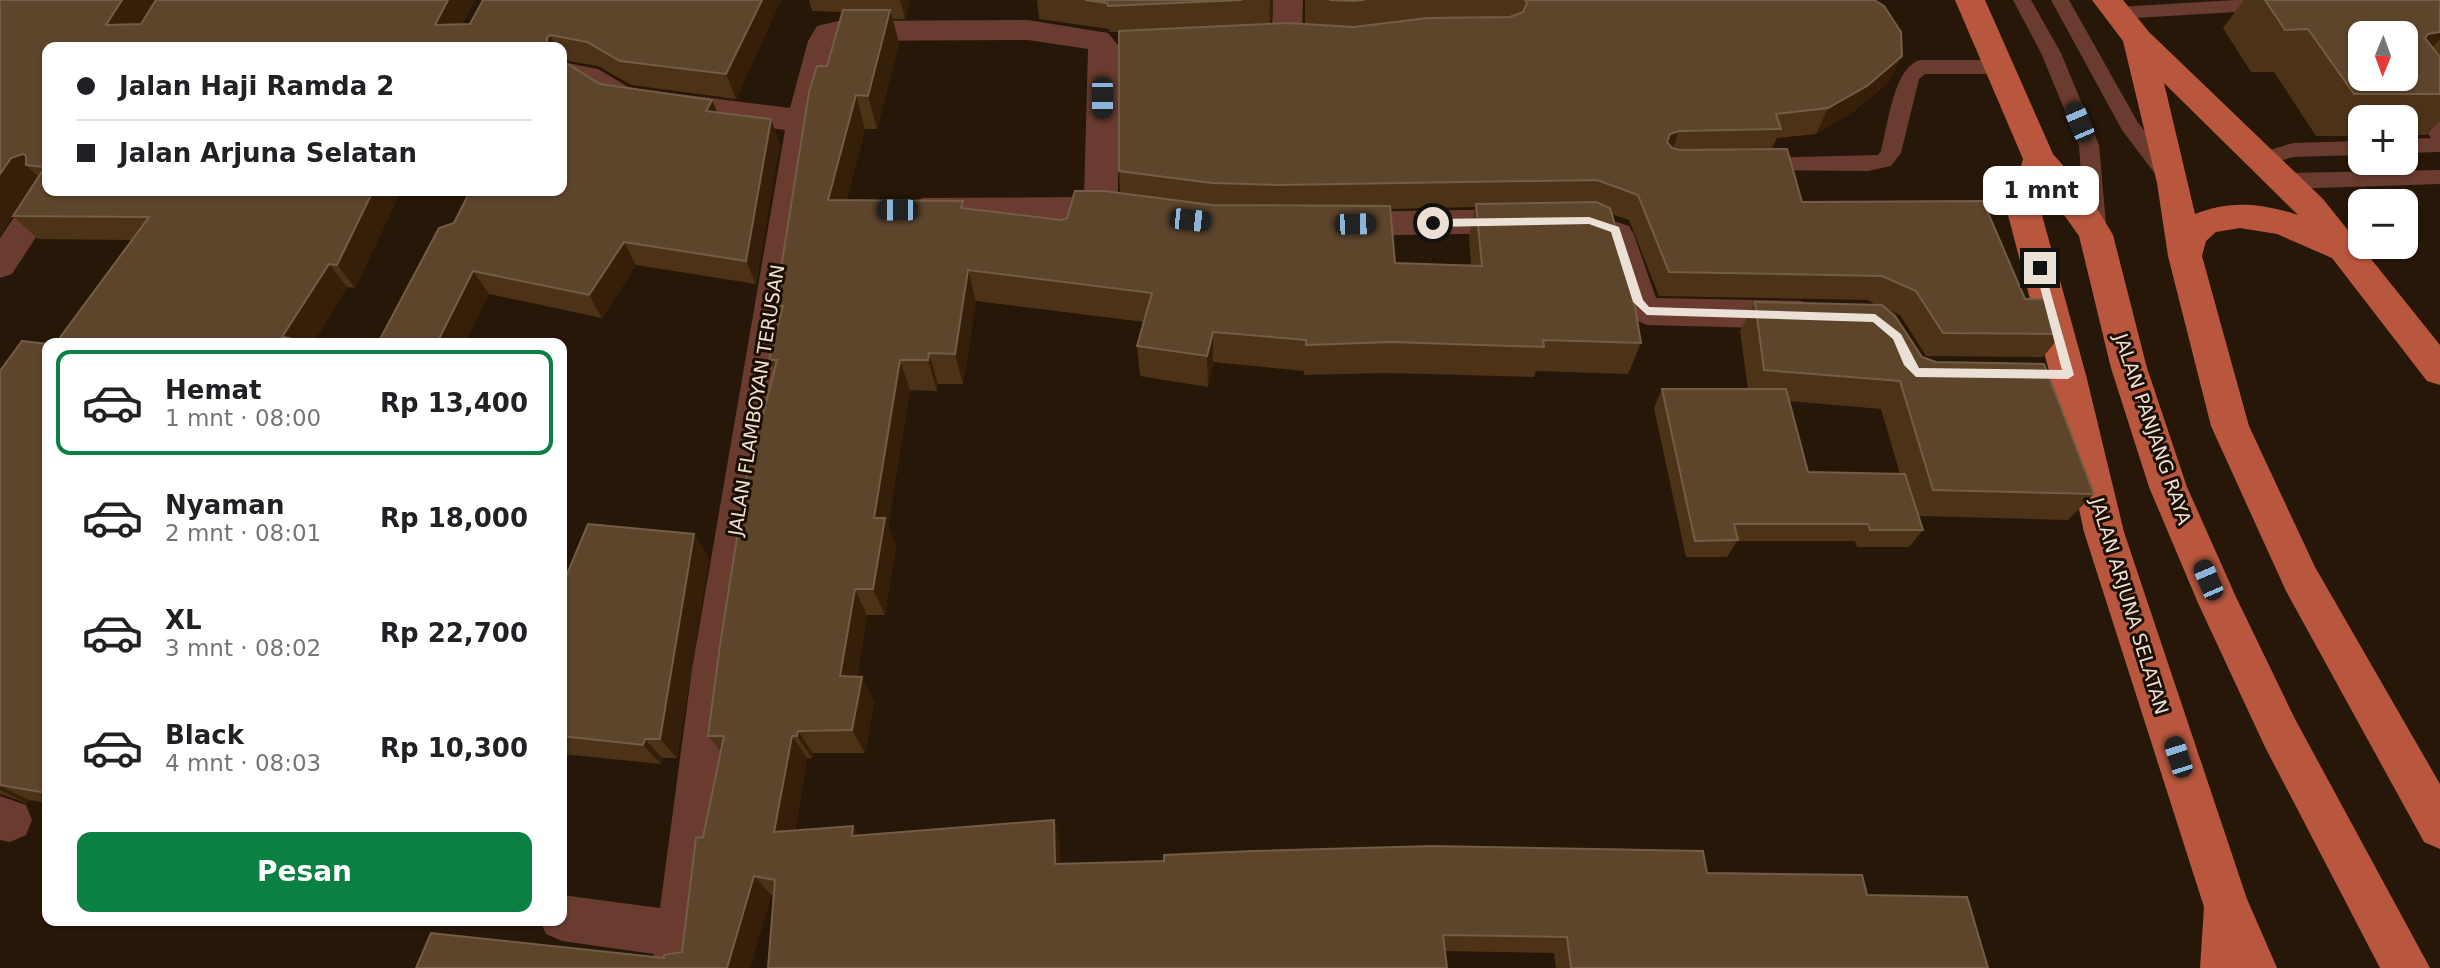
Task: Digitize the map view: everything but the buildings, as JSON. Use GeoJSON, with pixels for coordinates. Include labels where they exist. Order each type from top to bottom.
{"type":"FeatureCollection","features":[{"type":"Feature","properties":{"kind":"main road","name":"JALAN PANJANG RAYA"},"geometry":{"type":"LineString","coordinates":[[1970,0],[2039,159],[2077,204],[2096,235],[2129,368],[2168,487],[2280,733],[2406,968]]}},
{"type":"Feature","properties":{"kind":"main road"},"geometry":{"type":"LineString","coordinates":[[2112,7],[2138,39],[2274,170],[2354,262],[2440,371]]}},
{"type":"Feature","properties":{"kind":"main road"},"geometry":{"type":"LineString","coordinates":[[2138,39],[2173,183],[2185,256],[2231,426],[2300,579],[2440,827]]}},
{"type":"Feature","properties":{"kind":"main road","name":"JALAN ARJUNA SELATAN"},"geometry":{"type":"LineString","coordinates":[[2039,159],[2025,215],[2054,374],[2227,907],[2224,968]]}},
{"type":"Feature","properties":{"kind":"main road"},"geometry":{"type":"LineString","coordinates":[[2185,256],[2193,233],[2215,219],[2248,215],[2286,222],[2323,238],[2354,262]]}},
{"type":"Feature","properties":{"kind":"main road"},"geometry":{"type":"LineString","coordinates":[[2227,907],[2253,968]]}},
{"type":"Feature","properties":{"kind":"street"},"geometry":{"type":"LineString","coordinates":[[1287,37],[1288,0]]}},
{"type":"Feature","properties":{"kind":"street"},"geometry":{"type":"LineString","coordinates":[[1031,15],[1085,37],[1116,44],[1101,205],[1107,209]]}},
{"type":"Feature","properties":{"kind":"street","name":"JALAN FLAMBOYAN TERUSAN"},"geometry":{"type":"LineString","coordinates":[[678,951],[713,669],[802,121],[822,41],[828,33],[1031,15]]}},
{"type":"Feature","properties":{"kind":"street"},"geometry":{"type":"LineString","coordinates":[[567,73],[587,76],[623,98],[802,121]]}},
{"type":"Feature","properties":{"kind":"street"},"geometry":{"type":"LineString","coordinates":[[0,265],[46,196]]}},
{"type":"Feature","properties":{"kind":"street"},"geometry":{"type":"LineString","coordinates":[[899,210],[1107,209],[1148,216]]}},
{"type":"Feature","properties":{"kind":"street"},"geometry":{"type":"LineString","coordinates":[[1589,220],[1615,230],[1638,302],[1647,311],[1840,316]]}},
{"type":"Feature","properties":{"kind":"street"},"geometry":{"type":"LineString","coordinates":[[1304,225],[1548,221]]}},
{"type":"Feature","properties":{"kind":"street"},"geometry":{"type":"LineString","coordinates":[[567,919],[678,951]]}},
{"type":"Feature","properties":{"kind":"lane"},"geometry":{"type":"LineString","coordinates":[[2022,0],[2051,53],[2089,145],[2096,235]]}},
{"type":"Feature","properties":{"kind":"lane"},"geometry":{"type":"LineString","coordinates":[[2060,0],[2129,125],[2173,183]]}},
{"type":"Feature","properties":{"kind":"lane"},"geometry":{"type":"LineString","coordinates":[[2112,7],[2259,2],[2289,4]]}},
{"type":"Feature","properties":{"kind":"lane"},"geometry":{"type":"LineString","coordinates":[[1736,165],[1868,164],[1884,161],[1891,153],[1910,76],[1920,68],[2001,67]]}},
{"type":"Feature","properties":{"kind":"lane"},"geometry":{"type":"LineString","coordinates":[[2408,91],[2440,135]]}},
{"type":"Feature","properties":{"kind":"lane"},"geometry":{"type":"LineString","coordinates":[[2418,146],[2440,145]]}},
{"type":"Feature","properties":{"kind":"lane"},"geometry":{"type":"LineString","coordinates":[[2274,170],[2293,150],[2348,148]]}},
{"type":"Feature","properties":{"kind":"lane"},"geometry":{"type":"LineString","coordinates":[[2274,170],[2440,177]]}},
{"type":"Feature","properties":{"kind":"route"},"geometry":{"type":"LineString","coordinates":[[1433,223],[1589,220],[1615,230],[1638,302],[1647,311],[1875,318],[1897,337],[1907,362],[1916,373],[2068,375],[2040,268]]}}]}
